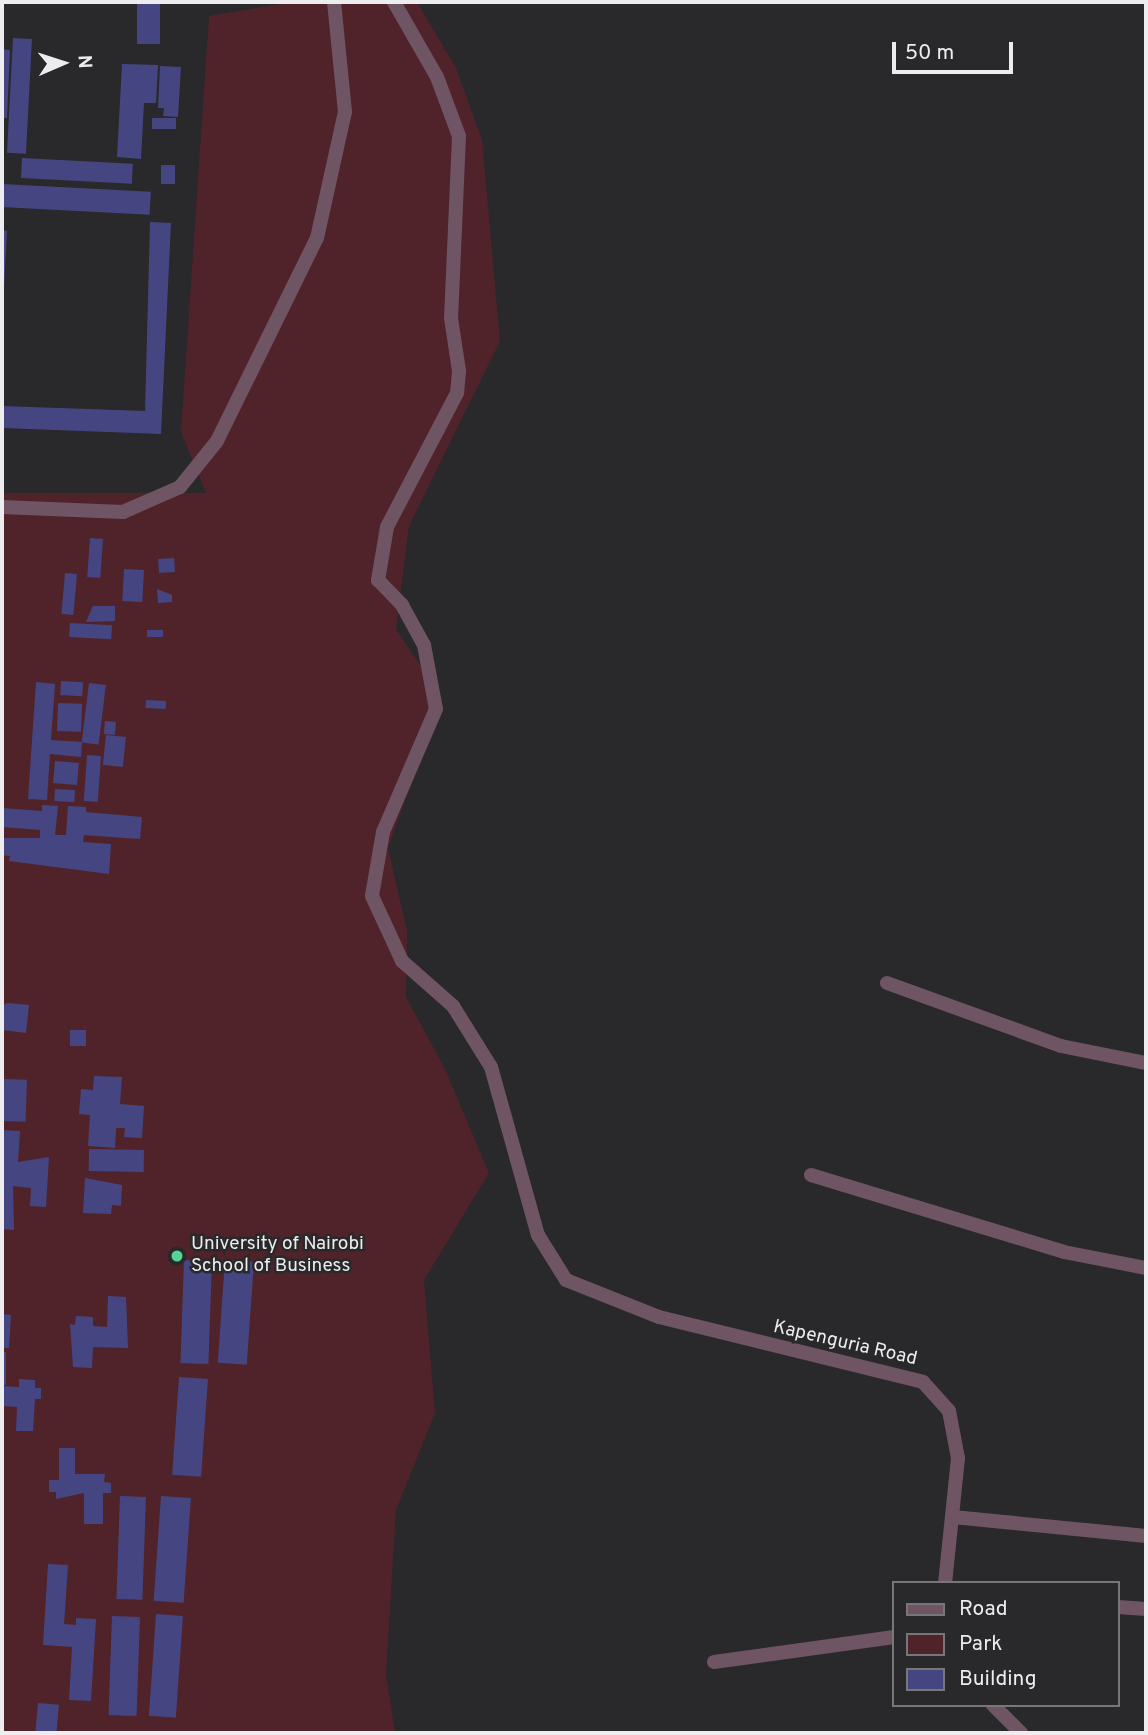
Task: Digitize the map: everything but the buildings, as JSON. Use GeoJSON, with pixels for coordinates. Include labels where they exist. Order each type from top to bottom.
{"type":"FeatureCollection","features":[{"type":"Feature","properties":{"kind":"street"},"geometry":{"type":"LineString","coordinates":[[2,507],[123,512],[180,487],[217,442],[273,321],[317,239],[345,112],[334,2]]}},
{"type":"Feature","properties":{"kind":"street","name":"Kapenguria Road"},"geometry":{"type":"LineString","coordinates":[[394,2],[437,77],[458,136],[450,318],[459,371],[457,393],[387,527],[378,580],[402,605],[424,645],[436,709],[383,832],[372,896],[402,961],[453,1006],[491,1067],[538,1236],[566,1280],[659,1317],[923,1382],[950,1411],[958,1458],[945,1581]]}},
{"type":"Feature","properties":{"kind":"street"},"geometry":{"type":"LineString","coordinates":[[887,984],[1061,1046],[1146,1063]]}},
{"type":"Feature","properties":{"kind":"street"},"geometry":{"type":"LineString","coordinates":[[811,1175],[1064,1252],[1146,1268]]}},
{"type":"Feature","properties":{"kind":"street"},"geometry":{"type":"LineString","coordinates":[[953,1517],[1146,1535]]}},
{"type":"Feature","properties":{"kind":"street"},"geometry":{"type":"LineString","coordinates":[[1120,1607],[1146,1609]]}},
{"type":"Feature","properties":{"kind":"street"},"geometry":{"type":"LineString","coordinates":[[714,1662],[892,1637]]}},
{"type":"Feature","properties":{"kind":"street"},"geometry":{"type":"LineString","coordinates":[[995,1707],[1021,1733]]}},
{"type":"Feature","properties":{"kind":"green space"},"geometry":{"type":"Polygon","coordinates":[[[291,2],[417,2],[456,68],[482,140],[500,341],[409,526],[396,629],[442,698],[388,848],[407,931],[406,997],[445,1069],[489,1173],[424,1280],[435,1413],[396,1510],[386,1675],[395,1733],[2,1733],[2,493],[206,493],[181,432],[209,16],[291,2]]]}},
{"type":"Feature","properties":{"kind":"place","name":"University of Nairobi School of Business"},"geometry":{"type":"Point","coordinates":[177,1256]}}]}
